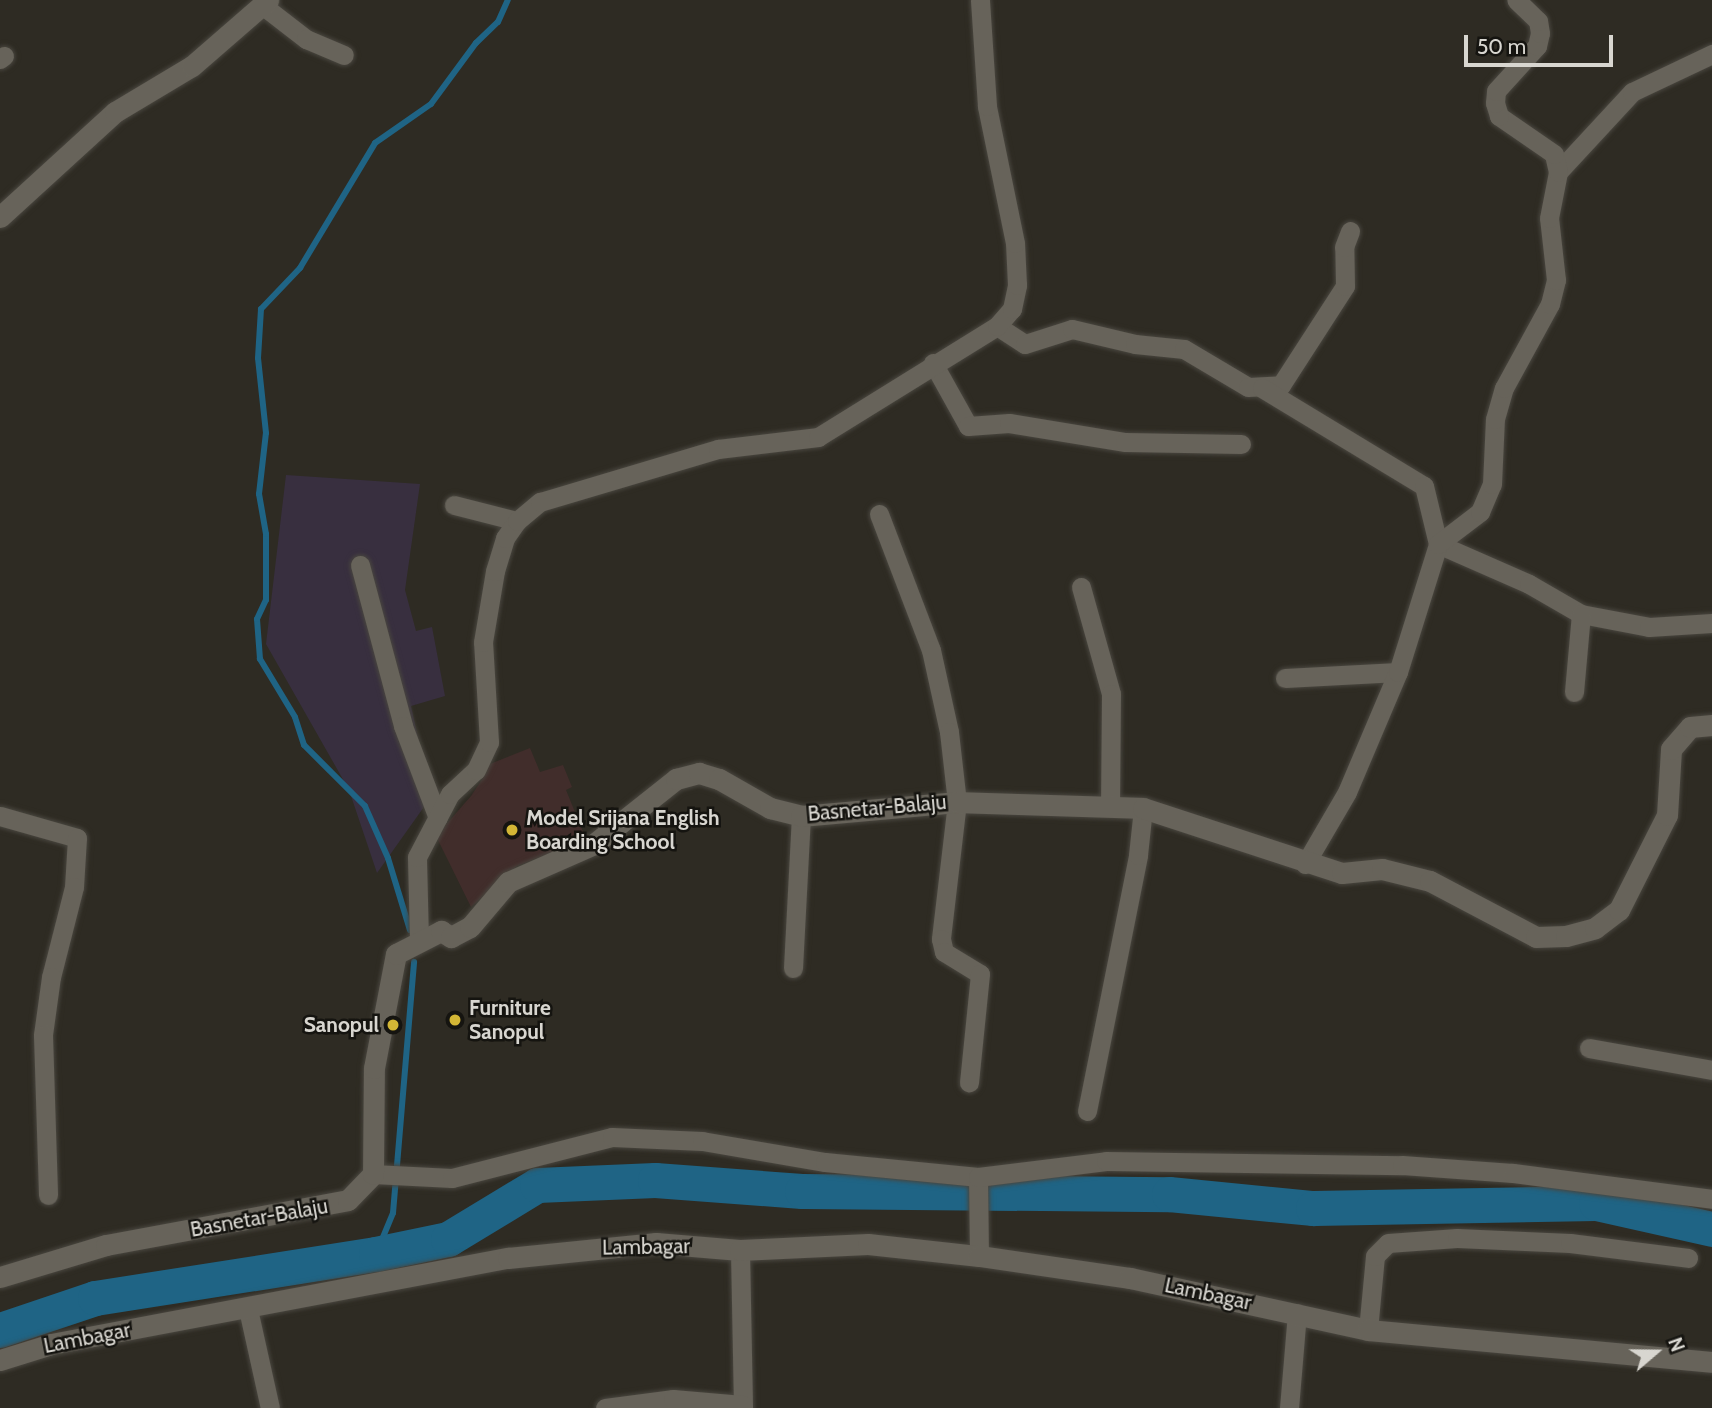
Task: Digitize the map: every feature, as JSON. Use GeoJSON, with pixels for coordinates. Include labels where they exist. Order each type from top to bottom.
{"type":"FeatureCollection","features":[{"type":"Feature","properties":{"kind":"street"},"geometry":{"type":"LineString","coordinates":[[419,940],[417,857],[450,794],[477,770],[489,742],[483,642],[495,571],[505,538],[517,521],[540,502],[718,449],[818,438],[933,363],[997,326],[1012,309],[1017,285],[1015,243],[987,106],[980,0]]}},
{"type":"Feature","properties":{"kind":"street"},"geometry":{"type":"LineString","coordinates":[[1438,544],[1480,512],[1492,484],[1495,419],[1504,388],[1550,304],[1556,280],[1549,218],[1558,172],[1554,154],[1499,116],[1494,103],[1496,91],[1537,46],[1540,33],[1538,21],[1516,0]]}},
{"type":"Feature","properties":{"kind":"street"},"geometry":{"type":"LineString","coordinates":[[0,217],[115,113],[192,66],[265,3],[306,39],[344,55]]}},
{"type":"Feature","properties":{"kind":"street"},"geometry":{"type":"LineString","coordinates":[[1558,172],[1632,92],[1712,54]]}},
{"type":"Feature","properties":{"kind":"street"},"geometry":{"type":"LineString","coordinates":[[997,326],[1025,344],[1072,329],[1135,344],[1184,349],[1248,387],[1281,385],[1297,365],[1345,286],[1344,247],[1350,231]]}},
{"type":"Feature","properties":{"kind":"street"},"geometry":{"type":"LineString","coordinates":[[933,363],[968,426],[1009,423],[1125,442],[1241,444]]}},
{"type":"Feature","properties":{"kind":"street"},"geometry":{"type":"LineString","coordinates":[[1262,388],[1424,486],[1434,512],[1438,544],[1398,672],[1347,792],[1305,864]]}},
{"type":"Feature","properties":{"kind":"street"},"geometry":{"type":"LineString","coordinates":[[454,505],[517,521]]}},
{"type":"Feature","properties":{"kind":"street"},"geometry":{"type":"LineString","coordinates":[[879,514],[938,674],[957,802],[941,939],[944,952],[980,974],[969,1082]]}},
{"type":"Feature","properties":{"kind":"street"},"geometry":{"type":"LineString","coordinates":[[1438,544],[1529,584],[1581,614],[1649,627],[1712,623]]}},
{"type":"Feature","properties":{"kind":"street"},"geometry":{"type":"LineString","coordinates":[[360,565],[403,726],[438,818]]}},
{"type":"Feature","properties":{"kind":"street"},"geometry":{"type":"LineString","coordinates":[[1082,587],[1111,694],[1110,805]]}},
{"type":"Feature","properties":{"kind":"street"},"geometry":{"type":"LineString","coordinates":[[1574,692],[1581,614]]}},
{"type":"Feature","properties":{"kind":"street"},"geometry":{"type":"LineString","coordinates":[[1285,678],[1398,672]]}},
{"type":"Feature","properties":{"kind":"street","name":"Basnetar-Balaju"},"geometry":{"type":"LineString","coordinates":[[0,1277],[106,1245],[325,1207],[348,1200],[378,1174],[374,1068],[393,960],[419,940],[441,931],[451,937],[470,928],[508,882],[594,844],[676,779],[699,773],[719,779],[770,808],[802,816],[957,802],[1143,807],[1178,816],[1241,844],[1305,864],[1342,873],[1382,869],[1430,881],[1536,937],[1566,936],[1595,928],[1619,910],[1667,815],[1671,748],[1690,727],[1712,724]]}},
{"type":"Feature","properties":{"kind":"street"},"geometry":{"type":"LineString","coordinates":[[1087,1111],[1138,855],[1143,807]]}},
{"type":"Feature","properties":{"kind":"street"},"geometry":{"type":"LineString","coordinates":[[793,968],[802,816]]}},
{"type":"Feature","properties":{"kind":"street"},"geometry":{"type":"LineString","coordinates":[[0,817],[77,838],[74,887],[51,978],[43,1035],[48,1195]]}},
{"type":"Feature","properties":{"kind":"street"},"geometry":{"type":"LineString","coordinates":[[1589,1048],[1712,1070]]}},
{"type":"Feature","properties":{"kind":"street"},"geometry":{"type":"LineString","coordinates":[[378,1174],[404,1178],[452,1178],[603,1137],[702,1141],[825,1162],[978,1182],[1106,1161],[1402,1165],[1513,1173],[1712,1199]]}},
{"type":"Feature","properties":{"kind":"street"},"geometry":{"type":"LineString","coordinates":[[978,1182],[979,1256]]}},
{"type":"Feature","properties":{"kind":"street"},"geometry":{"type":"LineString","coordinates":[[1368,1330],[1375,1256],[1388,1242],[1457,1238],[1558,1242],[1688,1258]]}},
{"type":"Feature","properties":{"kind":"street","name":"Lambagar"},"geometry":{"type":"LineString","coordinates":[[0,1360],[51,1344],[508,1258],[656,1243],[740,1250],[869,1244],[979,1256],[1130,1278],[1368,1330],[1712,1362]]}},
{"type":"Feature","properties":{"kind":"street"},"geometry":{"type":"LineString","coordinates":[[605,1408],[673,1399],[743,1407],[740,1250]]}},
{"type":"Feature","properties":{"kind":"street"},"geometry":{"type":"LineString","coordinates":[[248,1309],[270,1408]]}},
{"type":"Feature","properties":{"kind":"street"},"geometry":{"type":"LineString","coordinates":[[1289,1408],[1297,1313]]}},
{"type":"Feature","properties":{"kind":"shaded area"},"geometry":{"type":"Polygon","coordinates":[[[286,475],[420,484],[405,590],[416,631],[432,627],[445,696],[411,706],[431,797],[377,873],[349,790],[266,644],[286,475]]]}},
{"type":"Feature","properties":{"kind":"shaded area","name":"Model Srijana English Boarding School"},"geometry":{"type":"Polygon","coordinates":[[[530,748],[540,772],[563,765],[572,787],[566,790],[586,839],[517,866],[471,907],[436,836],[471,796],[483,778],[485,766],[530,748]]]}},
{"type":"Feature","properties":{"kind":"waterway"},"geometry":{"type":"LineString","coordinates":[[410,930],[388,858],[365,806],[304,745],[295,717],[260,659],[257,619],[266,600],[266,534],[259,494],[266,433],[258,358],[261,309],[300,268],[375,143],[431,104],[476,43],[498,22],[508,0]]}},
{"type":"Feature","properties":{"kind":"waterway"},"geometry":{"type":"LineString","coordinates":[[376,1254],[393,1213],[414,962]]}},
{"type":"Feature","properties":{"kind":"waterway"},"geometry":{"type":"LineString","coordinates":[[0,1330],[95,1298],[376,1254],[448,1239],[537,1185],[655,1180],[802,1191],[1169,1194],[1313,1208],[1596,1203],[1712,1229]]}},
{"type":"Feature","properties":{"kind":"place","name":"Model Srijana English Boarding School"},"geometry":{"type":"Point","coordinates":[512,830]}},
{"type":"Feature","properties":{"kind":"place","name":"Furniture Sanopul"},"geometry":{"type":"Point","coordinates":[455,1020]}},
{"type":"Feature","properties":{"kind":"place","name":"Sanopul"},"geometry":{"type":"Point","coordinates":[393,1025]}}]}
